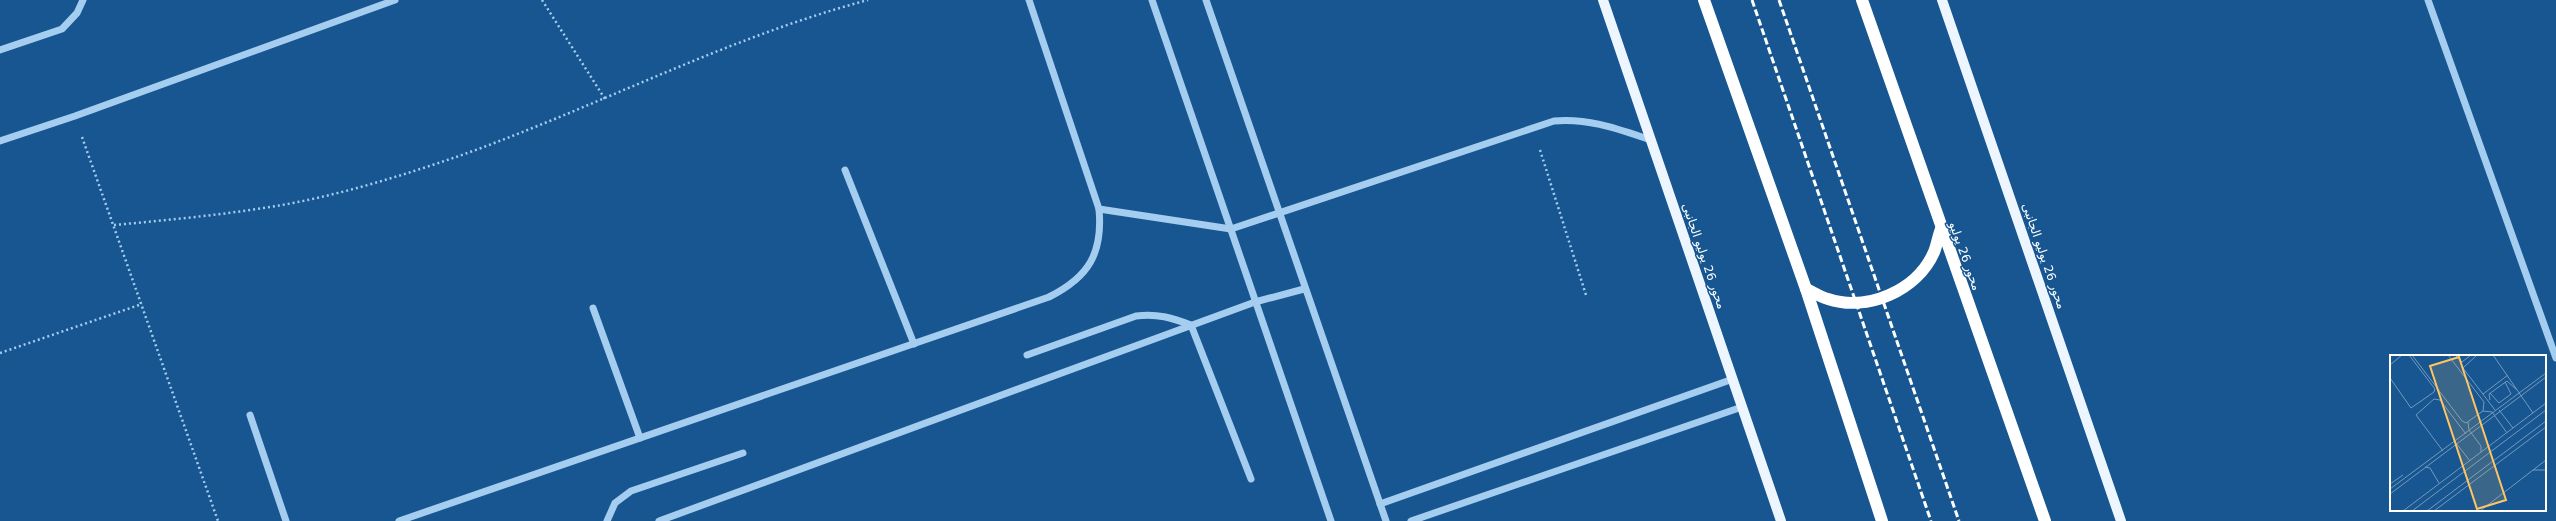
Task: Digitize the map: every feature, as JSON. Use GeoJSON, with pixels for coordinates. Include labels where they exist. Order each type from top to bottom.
{"type":"FeatureCollection","features":[{"type":"Feature","properties":{"kind":"highway"},"geometry":{"type":"LineString","coordinates":[[1704,0],[1806,289],[1882,521]]}},
{"type":"Feature","properties":{"kind":"highway","name":"محور 26 يوليو"},"geometry":{"type":"LineString","coordinates":[[1862,0],[1941,229],[2045,521]]}},
{"type":"Feature","properties":{"kind":"highway"},"geometry":{"type":"LineString","coordinates":[[1806,289],[1828,299],[1853,303],[1884,297],[1900,290],[1919,273],[1933,253],[1941,229]]}},
{"type":"Feature","properties":{"kind":"main road","name":"محور 26 يوليو الجانبى"},"geometry":{"type":"LineString","coordinates":[[1603,0],[1781,521]]}},
{"type":"Feature","properties":{"kind":"main road","name":"محور 26 يوليو الجانبى"},"geometry":{"type":"LineString","coordinates":[[1942,0],[2121,521]]}},
{"type":"Feature","properties":{"kind":"street"},"geometry":{"type":"LineString","coordinates":[[0,50],[62,29],[77,13],[83,0]]}},
{"type":"Feature","properties":{"kind":"street"},"geometry":{"type":"LineString","coordinates":[[0,141],[75,116],[395,0]]}},
{"type":"Feature","properties":{"kind":"street"},"geometry":{"type":"LineString","coordinates":[[398,521],[914,344],[1048,297],[1068,287],[1084,272],[1096,253],[1101,231],[1100,209],[1029,0]]}},
{"type":"Feature","properties":{"kind":"street"},"geometry":{"type":"LineString","coordinates":[[1152,0],[1331,521]]}},
{"type":"Feature","properties":{"kind":"street"},"geometry":{"type":"LineString","coordinates":[[1206,0],[1304,289],[1386,521]]}},
{"type":"Feature","properties":{"kind":"street"},"geometry":{"type":"LineString","coordinates":[[2428,0],[2556,358]]}},
{"type":"Feature","properties":{"kind":"street"},"geometry":{"type":"LineString","coordinates":[[1100,209],[1231,229],[1554,121],[1577,119],[1598,122],[1651,140]]}},
{"type":"Feature","properties":{"kind":"street"},"geometry":{"type":"LineString","coordinates":[[845,170],[914,344]]}},
{"type":"Feature","properties":{"kind":"street"},"geometry":{"type":"LineString","coordinates":[[660,521],[1191,325],[1256,302],[1304,289]]}},
{"type":"Feature","properties":{"kind":"street"},"geometry":{"type":"LineString","coordinates":[[593,308],[640,438]]}},
{"type":"Feature","properties":{"kind":"street"},"geometry":{"type":"LineString","coordinates":[[1027,355],[1136,316],[1151,314],[1166,316],[1191,325],[1251,479]]}},
{"type":"Feature","properties":{"kind":"street"},"geometry":{"type":"LineString","coordinates":[[1380,504],[1733,380]]}},
{"type":"Feature","properties":{"kind":"street"},"geometry":{"type":"LineString","coordinates":[[1411,521],[1742,407]]}},
{"type":"Feature","properties":{"kind":"street"},"geometry":{"type":"LineString","coordinates":[[250,416],[286,521]]}},
{"type":"Feature","properties":{"kind":"street"},"geometry":{"type":"LineString","coordinates":[[606,521],[615,503],[631,491],[743,453]]}},
{"type":"Feature","properties":{"kind":"path"},"geometry":{"type":"LineString","coordinates":[[542,0],[605,99]]}},
{"type":"Feature","properties":{"kind":"path"},"geometry":{"type":"LineString","coordinates":[[114,225],[198,218],[278,206],[360,186],[458,156],[605,99],[687,62],[841,7],[868,0]]}},
{"type":"Feature","properties":{"kind":"path"},"geometry":{"type":"LineString","coordinates":[[75,116],[218,521]]}},
{"type":"Feature","properties":{"kind":"path"},"geometry":{"type":"LineString","coordinates":[[1533,128],[1586,295]]}},
{"type":"Feature","properties":{"kind":"path"},"geometry":{"type":"LineString","coordinates":[[0,353],[142,304]]}},
{"type":"Feature","properties":{"kind":"railway"},"geometry":{"type":"LineString","coordinates":[[1752,0],[1931,521]]}},
{"type":"Feature","properties":{"kind":"railway"},"geometry":{"type":"LineString","coordinates":[[1779,0],[1959,521]]}}]}
